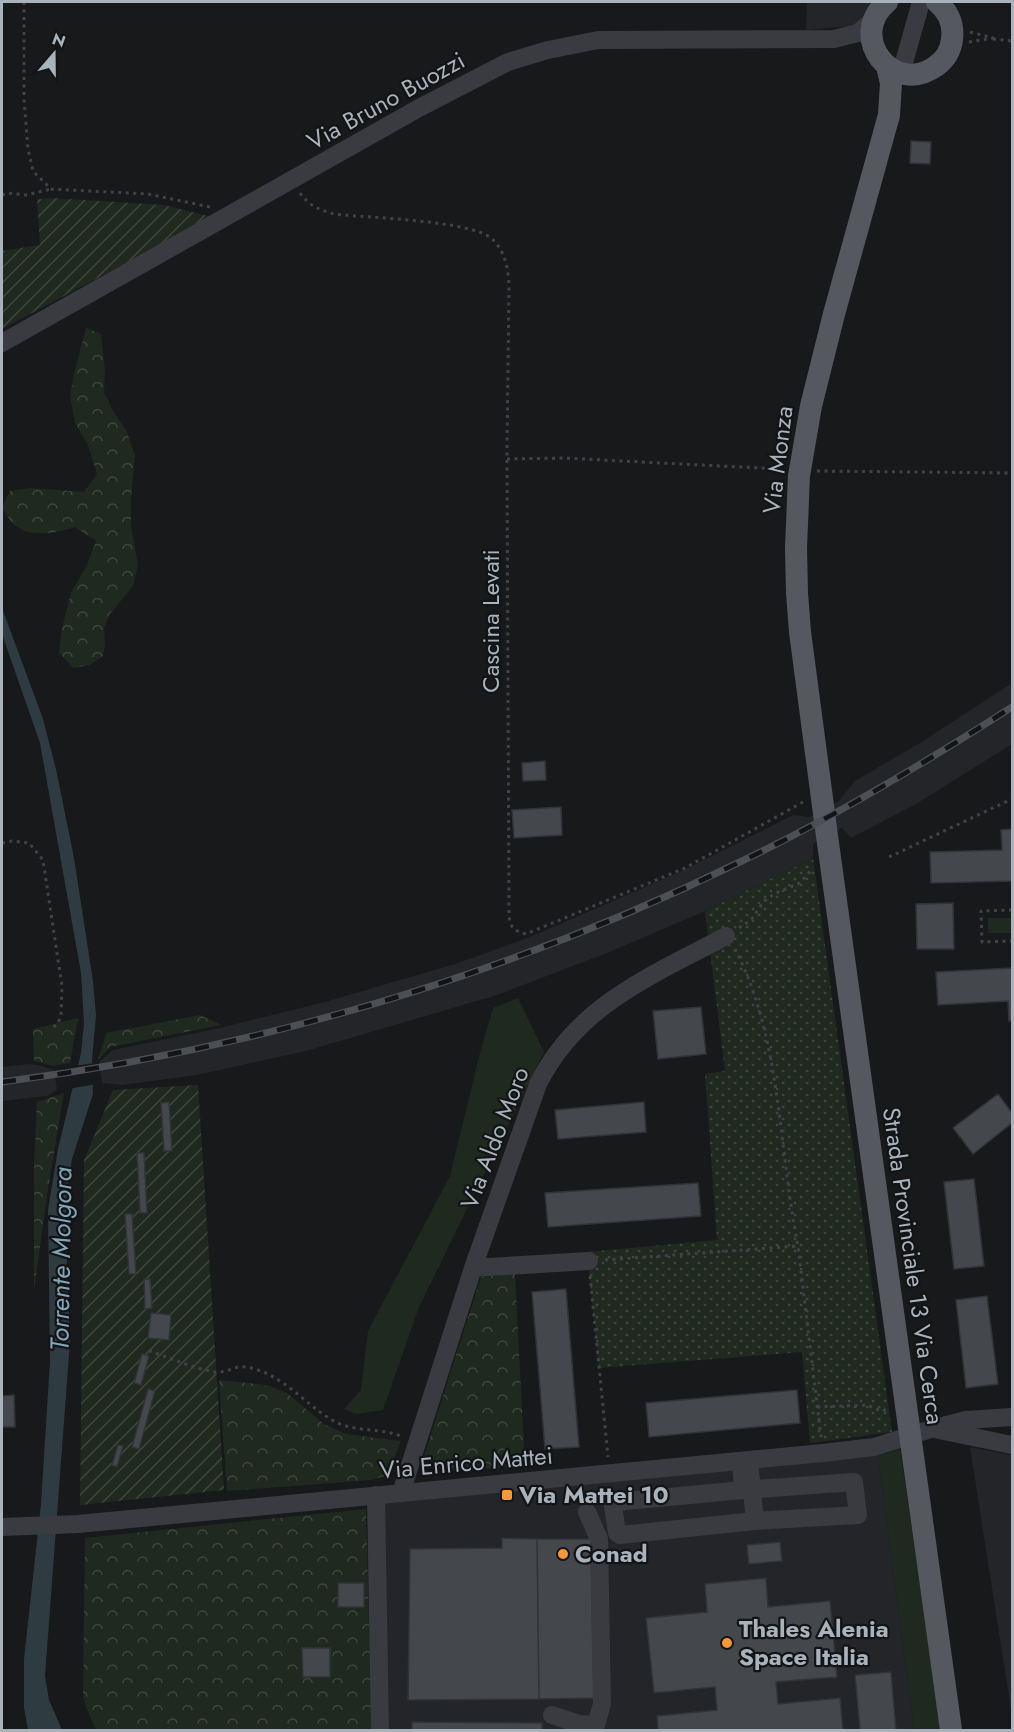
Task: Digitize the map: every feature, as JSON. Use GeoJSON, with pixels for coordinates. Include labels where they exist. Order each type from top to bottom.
{"type":"FeatureCollection","features":[{"type":"Feature","properties":{"kind":"main road"},"geometry":{"type":"LineString","coordinates":[[873,20],[887,2]]}},
{"type":"Feature","properties":{"kind":"main road","name":"Via Monza"},"geometry":{"type":"LineString","coordinates":[[897,67],[931,70],[943,60],[952,42],[951,22],[935,2]]}},
{"type":"Feature","properties":{"kind":"main road","name":"Via Monza"},"geometry":{"type":"LineString","coordinates":[[873,20],[871,35],[897,67],[904,93],[887,125]]}},
{"type":"Feature","properties":{"kind":"main road","name":"Via Monza"},"geometry":{"type":"LineString","coordinates":[[817,803],[797,593],[796,548],[800,470],[815,385],[887,125],[897,67]]}},
{"type":"Feature","properties":{"kind":"main road","name":"Strada Provinciale 13 Via Cerca"},"geometry":{"type":"LineString","coordinates":[[817,803],[827,836],[951,1731]]}},
{"type":"Feature","properties":{"kind":"street"},"geometry":{"type":"LineString","coordinates":[[897,67],[935,2]]}},
{"type":"Feature","properties":{"kind":"street","name":"Via Bruno Buozzi"},"geometry":{"type":"LineString","coordinates":[[834,39],[858,33],[873,20]]}},
{"type":"Feature","properties":{"kind":"street","name":"Via Bruno Buozzi"},"geometry":{"type":"LineString","coordinates":[[2,343],[492,69],[540,52],[598,40],[630,38],[834,39],[856,44],[897,67]]}},
{"type":"Feature","properties":{"kind":"street","name":"Via Aldo Moro"},"geometry":{"type":"LineString","coordinates":[[400,1493],[473,1268],[545,1070],[565,1041],[593,1013],[726,936]]}},
{"type":"Feature","properties":{"kind":"street"},"geometry":{"type":"LineString","coordinates":[[473,1268],[589,1261]]}},
{"type":"Feature","properties":{"kind":"street","name":"Via Enrico Mattei"},"geometry":{"type":"LineString","coordinates":[[10,1526],[78,1524],[823,1453],[874,1447],[966,1420],[1012,1417]]}},
{"type":"Feature","properties":{"kind":"street"},"geometry":{"type":"LineString","coordinates":[[931,1429],[1012,1445]]}},
{"type":"Feature","properties":{"kind":"street"},"geometry":{"type":"LineString","coordinates":[[745,1461],[755,1521]]}},
{"type":"Feature","properties":{"kind":"street"},"geometry":{"type":"LineString","coordinates":[[853,1481],[858,1515],[755,1521],[620,1535],[616,1533],[613,1506],[616,1502],[748,1489],[853,1481]]}},
{"type":"Feature","properties":{"kind":"street"},"geometry":{"type":"LineString","coordinates":[[376,1495],[380,1731]]}},
{"type":"Feature","properties":{"kind":"street"},"geometry":{"type":"LineString","coordinates":[[552,1714],[579,1724],[596,1725],[602,1704],[599,1539],[587,1512]]}},
{"type":"Feature","properties":{"kind":"path"},"geometry":{"type":"LineString","coordinates":[[24,2],[24,99],[28,148],[33,171],[51,189]]}},
{"type":"Feature","properties":{"kind":"path"},"geometry":{"type":"LineString","coordinates":[[993,39],[1012,41]]}},
{"type":"Feature","properties":{"kind":"path","name":"Cascina Levati"},"geometry":{"type":"LineString","coordinates":[[294,180],[306,201],[318,210],[334,214],[462,227],[484,234],[496,244],[505,260],[508,278],[509,916],[514,930],[526,934],[685,868],[780,815],[817,803]]}},
{"type":"Feature","properties":{"kind":"path"},"geometry":{"type":"LineString","coordinates":[[2,195],[7,193],[26,195],[51,189],[148,194],[202,204],[228,215]]}},
{"type":"Feature","properties":{"kind":"path"},"geometry":{"type":"LineString","coordinates":[[507,459],[563,458],[800,470],[1012,474]]}},
{"type":"Feature","properties":{"kind":"path"},"geometry":{"type":"LineString","coordinates":[[890,857],[1012,799]]}},
{"type":"Feature","properties":{"kind":"path"},"geometry":{"type":"LineString","coordinates":[[2,843],[12,841],[29,843],[43,860],[62,986],[61,1015],[58,1024],[50,1029]]}},
{"type":"Feature","properties":{"kind":"path"},"geometry":{"type":"LineString","coordinates":[[807,875],[800,883],[764,901],[748,923],[726,936],[736,951],[759,1003],[776,1089],[823,1453]]}},
{"type":"Feature","properties":{"kind":"path"},"geometry":{"type":"LineString","coordinates":[[1012,910],[981,911],[982,942],[1012,941]]}},
{"type":"Feature","properties":{"kind":"path"},"geometry":{"type":"LineString","coordinates":[[610,1474],[589,1261],[798,1246]]}},
{"type":"Feature","properties":{"kind":"path"},"geometry":{"type":"LineString","coordinates":[[149,1351],[217,1373],[244,1366],[270,1375],[296,1391],[340,1424],[360,1429],[393,1432],[405,1437],[413,1452]]}},
{"type":"Feature","properties":{"kind":"path"},"geometry":{"type":"LineString","coordinates":[[817,1407],[867,1405]]}},
{"type":"Feature","properties":{"kind":"shaded area"},"geometry":{"type":"Polygon","coordinates":[[[807,2],[871,2],[861,25],[806,30],[807,2]]]}},
{"type":"Feature","properties":{"kind":"shaded area"},"geometry":{"type":"Polygon","coordinates":[[[1012,683],[1012,744],[916,804],[851,838],[842,828],[813,844],[813,858],[705,911],[607,953],[497,995],[306,1051],[197,1075],[122,1085],[102,1083],[99,1062],[113,1050],[220,1028],[325,1002],[455,964],[530,937],[682,871],[793,815],[809,817],[839,801],[855,781],[920,743],[1012,683]]]}},
{"type":"Feature","properties":{"kind":"shaded area"},"geometry":{"type":"Polygon","coordinates":[[[29,1064],[54,1070],[57,1090],[47,1096],[2,1101],[2,1067],[29,1064]]]}},
{"type":"Feature","properties":{"kind":"shaded area"},"geometry":{"type":"Polygon","coordinates":[[[970,1447],[1012,1455],[1012,1711],[1011,1710],[970,1447]]]}},
{"type":"Feature","properties":{"kind":"shaded area"},"geometry":{"type":"Polygon","coordinates":[[[878,1455],[914,1730],[386,1730],[382,1504],[878,1455]]]}},
{"type":"Feature","properties":{"kind":"green space"},"geometry":{"type":"Polygon","coordinates":[[[37,199],[164,205],[212,217],[2,329],[2,251],[40,245],[37,199]]]}},
{"type":"Feature","properties":{"kind":"green space"},"geometry":{"type":"Polygon","coordinates":[[[86,328],[101,334],[105,371],[104,392],[127,432],[135,456],[131,526],[138,565],[133,586],[109,615],[104,628],[103,656],[89,665],[73,668],[59,652],[62,628],[71,593],[87,565],[96,541],[75,527],[45,533],[23,530],[12,523],[2,507],[10,491],[30,488],[84,492],[97,474],[88,445],[75,423],[70,396],[86,328]]]}},
{"type":"Feature","properties":{"kind":"green space"},"geometry":{"type":"Polygon","coordinates":[[[813,858],[892,1432],[810,1443],[802,1352],[599,1368],[587,1252],[717,1240],[705,1074],[725,1071],[705,911],[813,858]]]}},
{"type":"Feature","properties":{"kind":"green space"},"geometry":{"type":"Polygon","coordinates":[[[988,918],[1012,918],[1012,933],[988,933],[988,918]]]}},
{"type":"Feature","properties":{"kind":"green space"},"geometry":{"type":"Polygon","coordinates":[[[518,998],[544,1052],[419,1307],[383,1410],[356,1414],[344,1409],[361,1390],[368,1331],[450,1176],[493,1008],[518,998]]]}},
{"type":"Feature","properties":{"kind":"green space"},"geometry":{"type":"Polygon","coordinates":[[[200,1015],[221,1025],[110,1047],[98,1060],[106,1033],[200,1015]]]}},
{"type":"Feature","properties":{"kind":"green space"},"geometry":{"type":"Polygon","coordinates":[[[78,1018],[70,1063],[53,1066],[34,1061],[33,1029],[78,1018]]]}},
{"type":"Feature","properties":{"kind":"green space"},"geometry":{"type":"Polygon","coordinates":[[[198,1085],[224,1490],[80,1505],[84,1160],[113,1090],[198,1085]]]}},
{"type":"Feature","properties":{"kind":"green space"},"geometry":{"type":"Polygon","coordinates":[[[64,1093],[34,1291],[34,1165],[37,1102],[64,1093]]]}},
{"type":"Feature","properties":{"kind":"green space"},"geometry":{"type":"Polygon","coordinates":[[[515,1274],[525,1466],[444,1472],[424,1456],[481,1277],[515,1274]]]}},
{"type":"Feature","properties":{"kind":"green space"},"geometry":{"type":"Polygon","coordinates":[[[219,1380],[267,1385],[287,1393],[324,1424],[346,1434],[401,1441],[388,1475],[371,1480],[227,1491],[219,1380]]]}},
{"type":"Feature","properties":{"kind":"green space"},"geometry":{"type":"Polygon","coordinates":[[[900,1449],[941,1730],[914,1730],[878,1455],[900,1449]]]}},
{"type":"Feature","properties":{"kind":"green space"},"geometry":{"type":"Polygon","coordinates":[[[366,1509],[372,1730],[96,1730],[83,1696],[85,1538],[366,1509]]]}},
{"type":"Feature","properties":{"kind":"water","name":"Torrente Molgora"},"geometry":{"type":"Polygon","coordinates":[[[2,608],[43,719],[56,769],[74,858],[96,1015],[92,1061],[93,1094],[72,1159],[67,1194],[66,1242],[70,1341],[45,1676],[49,1700],[62,1730],[28,1730],[24,1708],[24,1659],[41,1504],[50,1361],[48,1210],[58,1149],[81,1053],[84,1023],[81,973],[40,743],[2,634],[2,608]]]}},
{"type":"Feature","properties":{"kind":"pier"},"geometry":{"type":"Polygon","coordinates":[[[95,1063],[97,1084],[68,1089],[74,1066],[95,1063]]]}},
{"type":"Feature","properties":{"kind":"building"},"geometry":{"type":"Polygon","coordinates":[[[911,141],[931,142],[930,164],[910,163],[911,141]]]}},
{"type":"Feature","properties":{"kind":"building"},"geometry":{"type":"Polygon","coordinates":[[[545,761],[546,780],[523,781],[522,763],[545,761]]]}},
{"type":"Feature","properties":{"kind":"building"},"geometry":{"type":"Polygon","coordinates":[[[561,807],[562,835],[514,838],[512,810],[561,807]]]}},
{"type":"Feature","properties":{"kind":"building"},"geometry":{"type":"Polygon","coordinates":[[[1012,829],[1012,881],[931,883],[930,852],[1002,850],[1001,830],[1012,829]]]}},
{"type":"Feature","properties":{"kind":"building"},"geometry":{"type":"Polygon","coordinates":[[[953,903],[954,949],[917,949],[916,904],[953,903]]]}},
{"type":"Feature","properties":{"kind":"building"},"geometry":{"type":"Polygon","coordinates":[[[1012,968],[1012,1021],[1009,1021],[1008,1001],[938,1005],[936,972],[1012,968]]]}},
{"type":"Feature","properties":{"kind":"building"},"geometry":{"type":"Polygon","coordinates":[[[701,1007],[706,1054],[658,1059],[653,1011],[701,1007]]]}},
{"type":"Feature","properties":{"kind":"building"},"geometry":{"type":"Polygon","coordinates":[[[998,1094],[1012,1113],[1012,1123],[973,1154],[953,1128],[998,1094]]]}},
{"type":"Feature","properties":{"kind":"building"},"geometry":{"type":"Polygon","coordinates":[[[169,1102],[172,1151],[164,1151],[161,1103],[169,1102]]]}},
{"type":"Feature","properties":{"kind":"building"},"geometry":{"type":"Polygon","coordinates":[[[644,1102],[646,1132],[558,1139],[555,1110],[644,1102]]]}},
{"type":"Feature","properties":{"kind":"building"},"geometry":{"type":"Polygon","coordinates":[[[137,1153],[144,1153],[147,1213],[140,1213],[137,1153]]]}},
{"type":"Feature","properties":{"kind":"building"},"geometry":{"type":"Polygon","coordinates":[[[974,1179],[984,1266],[954,1269],[944,1182],[974,1179]]]}},
{"type":"Feature","properties":{"kind":"building"},"geometry":{"type":"Polygon","coordinates":[[[698,1183],[701,1216],[548,1227],[545,1193],[698,1183]]]}},
{"type":"Feature","properties":{"kind":"building"},"geometry":{"type":"Polygon","coordinates":[[[125,1214],[132,1214],[136,1274],[129,1274],[125,1214]]]}},
{"type":"Feature","properties":{"kind":"building"},"geometry":{"type":"Polygon","coordinates":[[[144,1279],[150,1279],[152,1308],[145,1309],[144,1279]]]}},
{"type":"Feature","properties":{"kind":"building"},"geometry":{"type":"Polygon","coordinates":[[[566,1289],[579,1447],[545,1449],[532,1292],[566,1289]]]}},
{"type":"Feature","properties":{"kind":"building"},"geometry":{"type":"Polygon","coordinates":[[[987,1296],[998,1384],[966,1388],[956,1300],[987,1296]]]}},
{"type":"Feature","properties":{"kind":"building"},"geometry":{"type":"Polygon","coordinates":[[[151,1313],[171,1315],[169,1340],[148,1338],[151,1313]]]}},
{"type":"Feature","properties":{"kind":"building"},"geometry":{"type":"Polygon","coordinates":[[[142,1354],[149,1356],[141,1385],[134,1383],[142,1354]]]}},
{"type":"Feature","properties":{"kind":"building"},"geometry":{"type":"Polygon","coordinates":[[[148,1389],[155,1391],[139,1449],[132,1447],[148,1389]]]}},
{"type":"Feature","properties":{"kind":"building"},"geometry":{"type":"Polygon","coordinates":[[[797,1390],[800,1423],[649,1437],[646,1403],[797,1390]]]}},
{"type":"Feature","properties":{"kind":"building"},"geometry":{"type":"Polygon","coordinates":[[[14,1395],[15,1427],[2,1427],[2,1396],[14,1395]]]}},
{"type":"Feature","properties":{"kind":"building"},"geometry":{"type":"Polygon","coordinates":[[[118,1445],[123,1446],[117,1467],[112,1465],[118,1445]]]}},
{"type":"Feature","properties":{"kind":"building"},"geometry":{"type":"Polygon","coordinates":[[[502,1538],[537,1539],[539,1699],[408,1700],[410,1549],[502,1548],[502,1538]]]}},
{"type":"Feature","properties":{"kind":"building"},"geometry":{"type":"Polygon","coordinates":[[[537,1539],[591,1539],[594,1698],[539,1699],[537,1539]]]}},
{"type":"Feature","properties":{"kind":"building"},"geometry":{"type":"Polygon","coordinates":[[[780,1542],[782,1561],[749,1564],[747,1545],[780,1542]]]}},
{"type":"Feature","properties":{"kind":"building"},"geometry":{"type":"Polygon","coordinates":[[[766,1578],[768,1607],[830,1601],[837,1677],[776,1682],[778,1704],[840,1698],[843,1730],[658,1730],[657,1716],[717,1710],[715,1687],[654,1693],[646,1618],[707,1612],[705,1584],[766,1578]]]}},
{"type":"Feature","properties":{"kind":"building"},"geometry":{"type":"Polygon","coordinates":[[[338,1583],[364,1583],[364,1607],[338,1607],[338,1583]]]}},
{"type":"Feature","properties":{"kind":"building"},"geometry":{"type":"Polygon","coordinates":[[[302,1648],[330,1648],[330,1677],[303,1677],[302,1648]]]}},
{"type":"Feature","properties":{"kind":"building"},"geometry":{"type":"Polygon","coordinates":[[[891,1672],[896,1730],[860,1730],[855,1675],[891,1672]]]}},
{"type":"Feature","properties":{"kind":"building"},"geometry":{"type":"Polygon","coordinates":[[[412,1722],[542,1723],[542,1730],[412,1730],[412,1722]]]}},
{"type":"Feature","properties":{"kind":"railway"},"geometry":{"type":"LineString","coordinates":[[2,1082],[98,1068],[193,1050],[287,1028],[381,1002],[564,939],[654,902],[812,826],[880,788],[1012,707]]}},
{"type":"Feature","properties":{"kind":"place","name":"Via Mattei 10"},"geometry":{"type":"Point","coordinates":[507,1495]}},
{"type":"Feature","properties":{"kind":"place","name":"Conad"},"geometry":{"type":"Point","coordinates":[563,1554]}},
{"type":"Feature","properties":{"kind":"place","name":"Thales Alenia Space Italia"},"geometry":{"type":"Point","coordinates":[727,1643]}}]}
